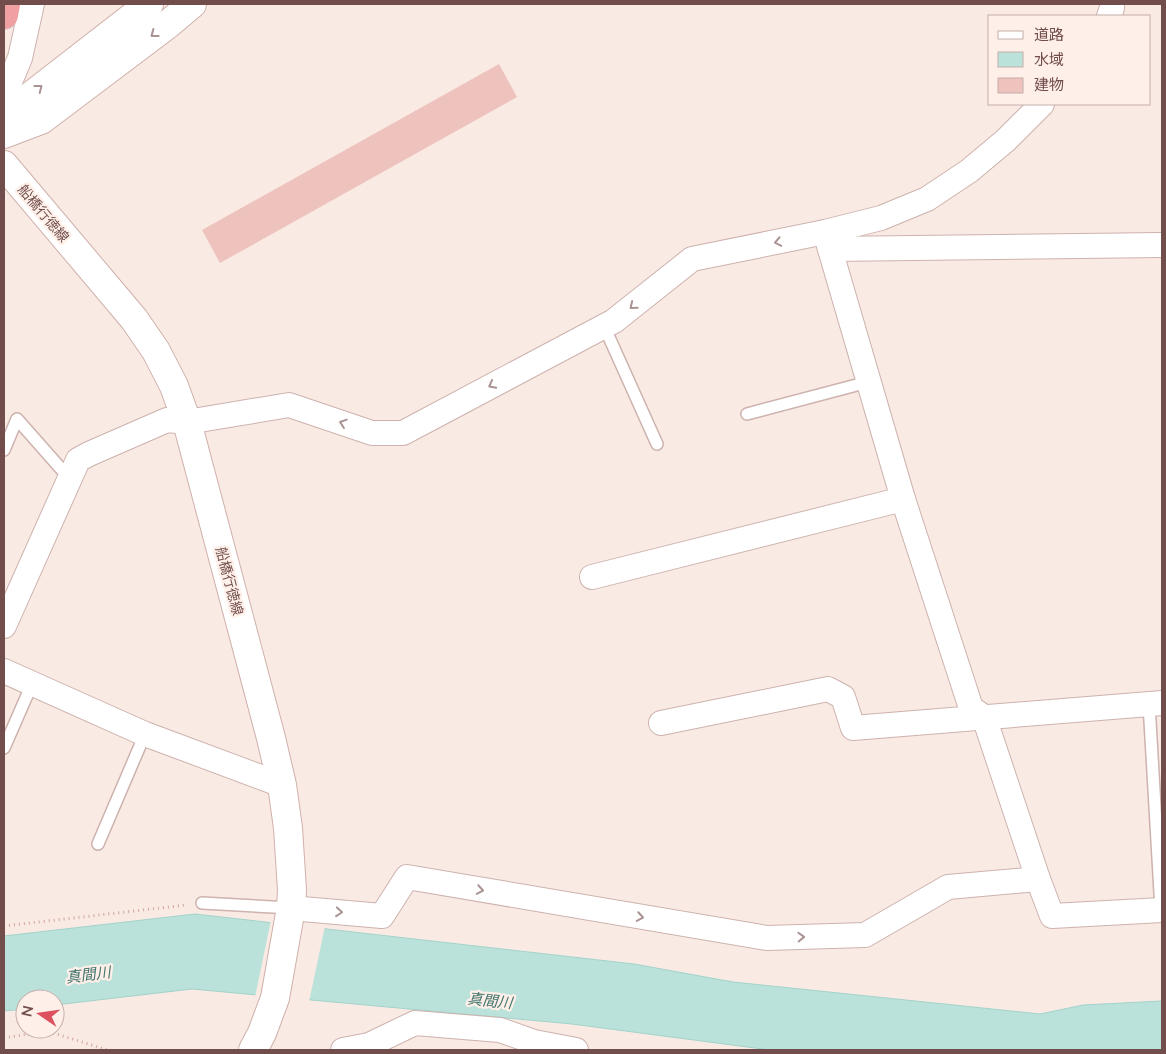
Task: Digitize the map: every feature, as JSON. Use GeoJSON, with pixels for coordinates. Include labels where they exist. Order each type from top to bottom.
{"type":"FeatureCollection","features":[{"type":"Feature","properties":{"kind":"highway"},"geometry":{"type":"LineString","coordinates":[[4,15],[6,4]]}},
{"type":"Feature","properties":{"kind":"main road"},"geometry":{"type":"LineString","coordinates":[[4,121],[24,100],[149,4]]}},
{"type":"Feature","properties":{"kind":"main road"},"geometry":{"type":"LineString","coordinates":[[4,134],[41,120],[192,4]]}},
{"type":"Feature","properties":{"kind":"main road","name":"船橋行徳線"},"geometry":{"type":"LineString","coordinates":[[4,165],[134,319],[156,350],[174,386],[187,422],[271,738],[282,785],[288,828],[292,890],[290,912],[275,998],[262,1034],[252,1050]]}},
{"type":"Feature","properties":{"kind":"street"},"geometry":{"type":"LineString","coordinates":[[4,96],[20,58],[32,4]]}},
{"type":"Feature","properties":{"kind":"street"},"geometry":{"type":"LineString","coordinates":[[828,240],[927,198],[969,171],[1006,140],[1041,105]]}},
{"type":"Feature","properties":{"kind":"street"},"geometry":{"type":"LineString","coordinates":[[828,240],[903,498],[971,708],[984,717],[1052,916],[1162,910]]}},
{"type":"Feature","properties":{"kind":"street"},"geometry":{"type":"LineString","coordinates":[[4,626],[78,460],[167,420],[187,422],[289,405],[372,433],[403,433],[614,321],[692,259],[828,240],[1162,245]]}},
{"type":"Feature","properties":{"kind":"street"},"geometry":{"type":"LineString","coordinates":[[592,577],[903,498]]}},
{"type":"Feature","properties":{"kind":"street"},"geometry":{"type":"LineString","coordinates":[[4,671],[145,734],[282,785]]}},
{"type":"Feature","properties":{"kind":"street"},"geometry":{"type":"LineString","coordinates":[[661,723],[828,689],[843,697],[853,728],[1156,704]]}},
{"type":"Feature","properties":{"kind":"street"},"geometry":{"type":"LineString","coordinates":[[290,912],[382,916],[407,878],[767,938],[865,935],[948,887],[1038,879]]}},
{"type":"Feature","properties":{"kind":"street"},"geometry":{"type":"LineString","coordinates":[[343,1050],[369,1045],[415,1023],[500,1030],[534,1042],[576,1050]]}},
{"type":"Feature","properties":{"kind":"lane"},"geometry":{"type":"LineString","coordinates":[[604,326],[657,444]]}},
{"type":"Feature","properties":{"kind":"lane"},"geometry":{"type":"LineString","coordinates":[[747,414],[868,382]]}},
{"type":"Feature","properties":{"kind":"lane"},"geometry":{"type":"LineString","coordinates":[[4,450],[17,419],[70,479]]}},
{"type":"Feature","properties":{"kind":"lane"},"geometry":{"type":"LineString","coordinates":[[4,748],[32,684]]}},
{"type":"Feature","properties":{"kind":"lane"},"geometry":{"type":"LineString","coordinates":[[1156,704],[1162,910]]}},
{"type":"Feature","properties":{"kind":"lane"},"geometry":{"type":"LineString","coordinates":[[98,844],[145,734]]}},
{"type":"Feature","properties":{"kind":"lane"},"geometry":{"type":"LineString","coordinates":[[202,903],[290,912]]}},
{"type":"Feature","properties":{"kind":"path"},"geometry":{"type":"LineString","coordinates":[[4,926],[202,903]]}},
{"type":"Feature","properties":{"kind":"path"},"geometry":{"type":"LineString","coordinates":[[4,1038],[47,1031],[107,1050]]}},
{"type":"Feature","properties":{"kind":"water","name":"真間川"},"geometry":{"type":"Polygon","coordinates":[[[195,914],[634,964],[733,982],[1040,1014],[1083,1005],[1162,1001],[1162,1050],[770,1050],[572,1024],[192,989],[65,1004],[65,989],[15,989],[15,1010],[4,1011],[4,936],[195,914]]]}},
{"type":"Feature","properties":{"kind":"pier"},"geometry":{"type":"Polygon","coordinates":[[[271,920],[325,926],[309,1002],[255,997],[271,920]]]}},
{"type":"Feature","properties":{"kind":"building"},"geometry":{"type":"Polygon","coordinates":[[[499,64],[517,97],[220,263],[202,230],[499,64]]]}}]}
